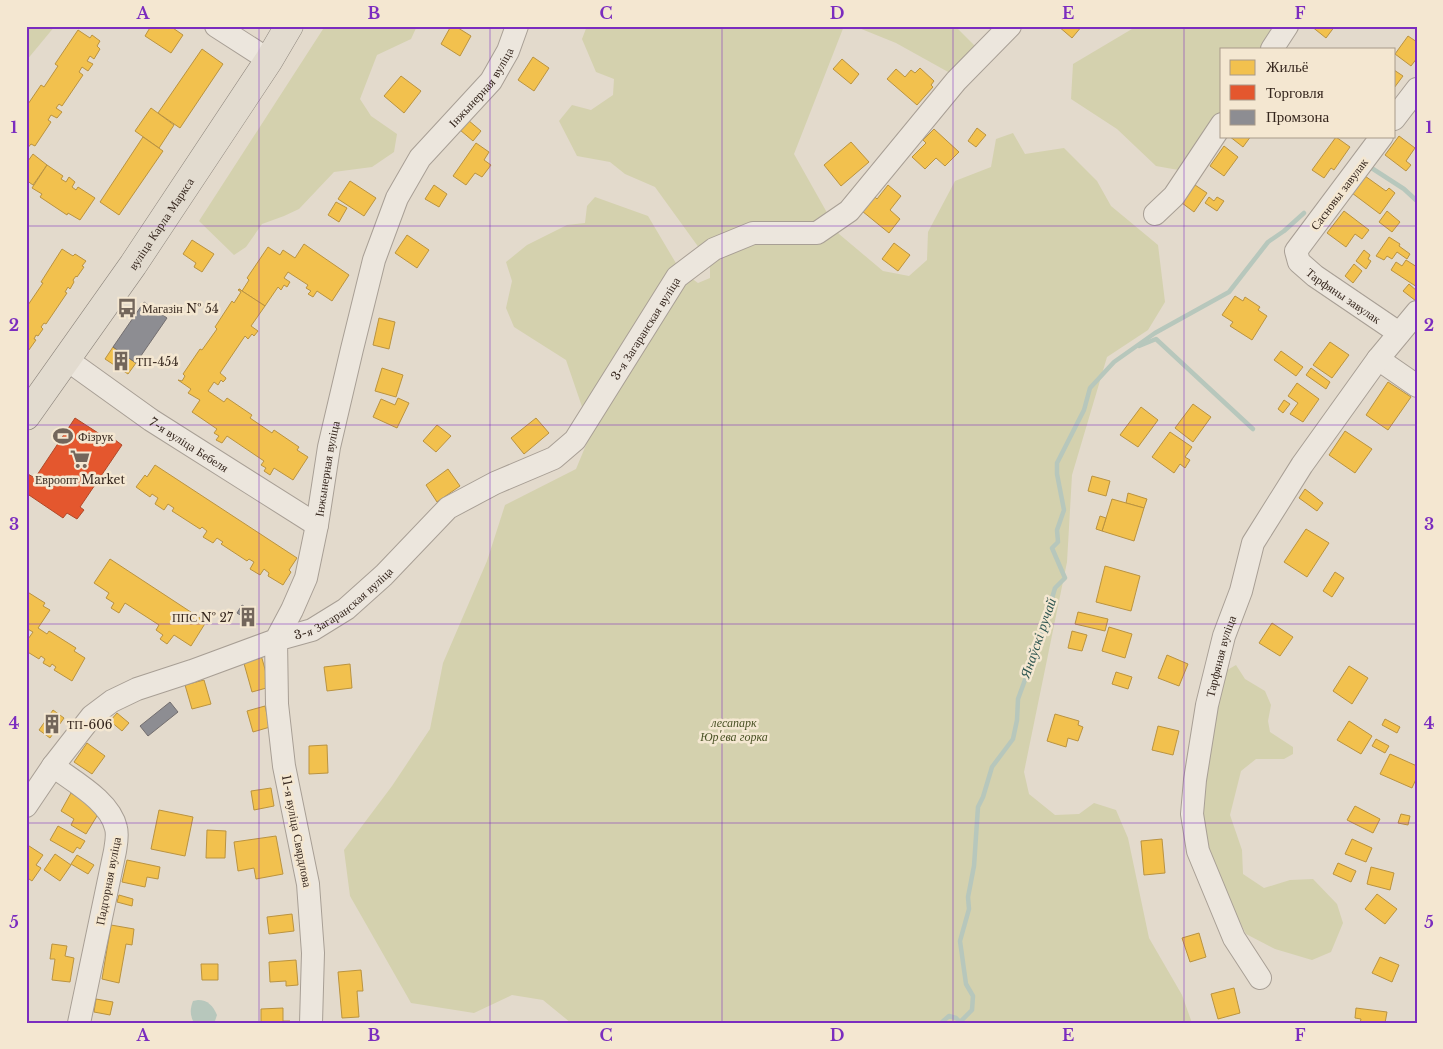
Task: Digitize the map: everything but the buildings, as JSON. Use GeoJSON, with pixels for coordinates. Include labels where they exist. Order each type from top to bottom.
{"type":"FeatureCollection","features":[{"type":"Feature","properties":{"kind":"main road","name":"вуліца Карла Маркса"},"geometry":{"type":"LineString","coordinates":[[26,416],[134,265],[290,26]]}},
{"type":"Feature","properties":{"kind":"street"},"geometry":{"type":"LineString","coordinates":[[216,26],[269,60]]}},
{"type":"Feature","properties":{"kind":"street","name":"Інжынерная вуліца"},"geometry":{"type":"LineString","coordinates":[[276,640],[306,578],[318,525],[329,448],[352,349],[374,260],[397,198],[420,158],[491,81],[508,51],[517,26]]}},
{"type":"Feature","properties":{"kind":"street","name":"3-я Загаранская вуліца"},"geometry":{"type":"LineString","coordinates":[[276,640],[312,630],[346,610],[384,575],[448,508],[495,483],[554,458],[575,440],[677,277],[714,249],[753,233],[817,234],[849,211],[956,81],[1010,26]]}},
{"type":"Feature","properties":{"kind":"street"},"geometry":{"type":"LineString","coordinates":[[1273,48],[1287,26]]}},
{"type":"Feature","properties":{"kind":"street"},"geometry":{"type":"LineString","coordinates":[[1396,117],[1417,89]]}},
{"type":"Feature","properties":{"kind":"street"},"geometry":{"type":"LineString","coordinates":[[1155,214],[1174,196],[1220,127]]}},
{"type":"Feature","properties":{"kind":"street","name":"Сасновы завулак"},"geometry":{"type":"LineString","coordinates":[[1296,251],[1381,138]]}},
{"type":"Feature","properties":{"kind":"street","name":"Тарфяны завулак"},"geometry":{"type":"LineString","coordinates":[[1296,251],[1299,262],[1315,276],[1399,333]]}},
{"type":"Feature","properties":{"kind":"street","name":"Тарфяная вуліца"},"geometry":{"type":"LineString","coordinates":[[1260,978],[1234,938],[1198,851],[1192,814],[1194,780],[1207,705],[1224,636],[1241,591],[1253,543],[1302,465],[1378,359],[1417,312]]}},
{"type":"Feature","properties":{"kind":"street","name":"7-я вуліца Бебеля"},"geometry":{"type":"LineString","coordinates":[[66,359],[151,420],[318,525]]}},
{"type":"Feature","properties":{"kind":"street"},"geometry":{"type":"LineString","coordinates":[[1378,359],[1417,386]]}},
{"type":"Feature","properties":{"kind":"street"},"geometry":{"type":"LineString","coordinates":[[26,806],[53,766],[92,716],[112,701],[137,689],[276,640]]}},
{"type":"Feature","properties":{"kind":"street","name":"11-я вуліца Свярдлова"},"geometry":{"type":"LineString","coordinates":[[276,640],[277,704],[284,766],[308,884],[314,953],[311,1023]]}},
{"type":"Feature","properties":{"kind":"street","name":"Падгорная вуліца"},"geometry":{"type":"LineString","coordinates":[[53,766],[105,805],[113,816],[117,830],[115,851],[79,1023]]}},
{"type":"Feature","properties":{"kind":"green space"},"geometry":{"type":"Polygon","coordinates":[[[26,26],[55,26],[26,61],[26,26]]]}},
{"type":"Feature","properties":{"kind":"green space"},"geometry":{"type":"Polygon","coordinates":[[[325,26],[417,26],[411,39],[377,55],[360,99],[371,116],[397,134],[394,152],[372,167],[334,172],[299,209],[262,224],[246,247],[234,255],[199,221],[325,26]]]}},
{"type":"Feature","properties":{"kind":"green space","name":"лесапарк Юрʼева горка"},"geometry":{"type":"Polygon","coordinates":[[[587,26],[844,26],[794,154],[839,234],[883,271],[909,276],[927,260],[928,232],[955,181],[991,167],[996,139],[1013,133],[1025,154],[1064,148],[1097,181],[1111,206],[1158,245],[1165,302],[1148,330],[1107,357],[1072,475],[1067,562],[1024,772],[1029,794],[1055,815],[1079,814],[1094,803],[1116,810],[1128,838],[1149,938],[1182,995],[1192,1023],[571,1023],[543,1000],[512,995],[474,1013],[411,1003],[350,896],[344,850],[392,786],[430,729],[443,663],[487,561],[505,505],[576,469],[591,433],[566,360],[514,327],[506,308],[512,281],[506,262],[527,245],[567,225],[585,223],[587,206],[595,197],[648,216],[680,270],[698,283],[710,278],[710,263],[655,187],[625,174],[610,162],[577,156],[559,121],[572,105],[591,110],[613,95],[614,79],[596,72],[582,39],[587,26]]]}},
{"type":"Feature","properties":{"kind":"green space"},"geometry":{"type":"Polygon","coordinates":[[[854,26],[955,26],[980,51],[950,73],[896,43],[854,26]]]}},
{"type":"Feature","properties":{"kind":"green space"},"geometry":{"type":"Polygon","coordinates":[[[1137,26],[1284,26],[1269,48],[1220,48],[1220,119],[1184,171],[1156,166],[1117,129],[1071,99],[1073,64],[1137,26]]]}},
{"type":"Feature","properties":{"kind":"green space"},"geometry":{"type":"Polygon","coordinates":[[[1236,665],[1245,679],[1265,691],[1271,705],[1268,721],[1270,732],[1293,747],[1293,754],[1284,759],[1256,759],[1241,771],[1230,815],[1242,850],[1243,874],[1264,888],[1290,880],[1313,879],[1337,904],[1343,923],[1331,952],[1312,960],[1275,949],[1246,934],[1219,882],[1205,848],[1197,806],[1222,673],[1236,665]]]}},
{"type":"Feature","properties":{"kind":"shaded area"},"geometry":{"type":"Polygon","coordinates":[[[193,1001],[205,1001],[212,1006],[217,1015],[215,1021],[211,1023],[193,1021],[191,1007],[193,1001]]]}},
{"type":"Feature","properties":{"kind":"waterway","name":"Янаўскі ручай"},"geometry":{"type":"LineString","coordinates":[[1370,167],[1404,189],[1417,201]]}},
{"type":"Feature","properties":{"kind":"waterway","name":"Янаўскі ручай"},"geometry":{"type":"LineString","coordinates":[[941,1023],[949,1016],[956,1018],[960,1022],[972,1010],[973,996],[966,984],[960,941],[969,909],[968,897],[974,866],[978,807],[992,767],[1013,739],[1017,720],[1018,699],[1041,636],[1055,588],[1065,578],[1052,548],[1058,542],[1057,530],[1064,510],[1057,474],[1057,463],[1084,410],[1090,388],[1114,362],[1155,333],[1229,292],[1268,242],[1304,213]]}},
{"type":"Feature","properties":{"kind":"waterway"},"geometry":{"type":"LineString","coordinates":[[1139,346],[1156,339],[1253,429]]}},
{"type":"Feature","properties":{"kind":"place","name":"Магазін № 54"},"geometry":{"type":"Point","coordinates":[127,308]}},
{"type":"Feature","properties":{"kind":"place","name":"ТП-454"},"geometry":{"type":"Point","coordinates":[121,361]}},
{"type":"Feature","properties":{"kind":"place","name":"Фізрук"},"geometry":{"type":"Point","coordinates":[63,436]}},
{"type":"Feature","properties":{"kind":"place","name":"Евроопт Market"},"geometry":{"type":"Point","coordinates":[80,459]}},
{"type":"Feature","properties":{"kind":"place","name":"ППС № 27"},"geometry":{"type":"Point","coordinates":[248,617]}},
{"type":"Feature","properties":{"kind":"place","name":"ТП-606"},"geometry":{"type":"Point","coordinates":[52,724]}}]}
